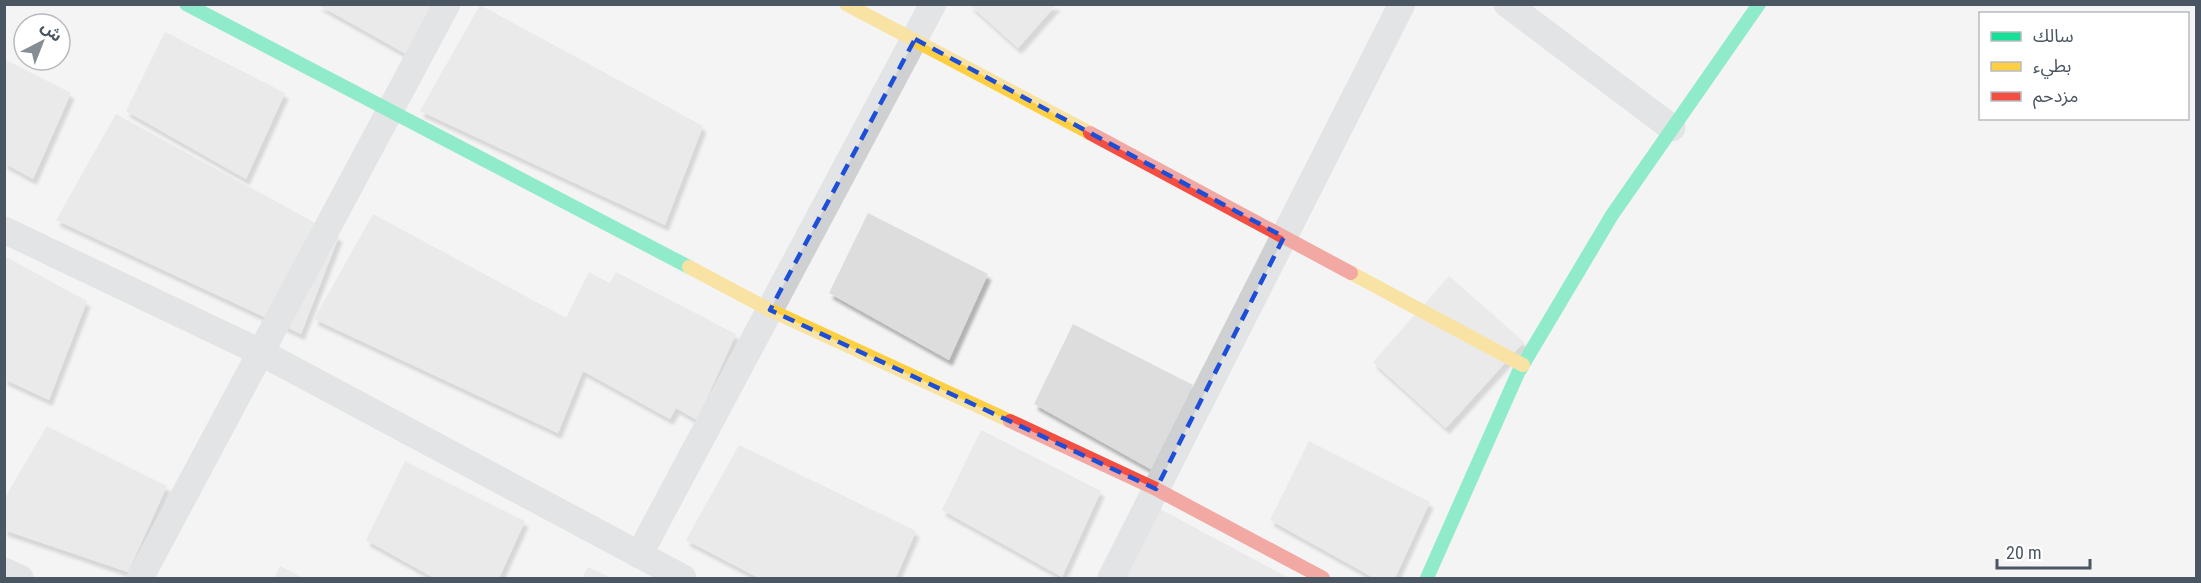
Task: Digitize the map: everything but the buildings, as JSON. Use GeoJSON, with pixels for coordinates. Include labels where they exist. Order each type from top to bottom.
{"type":"FeatureCollection","features":[{"type":"Feature","properties":{"kind":"street"},"geometry":{"type":"LineString","coordinates":[[186,4],[770,310],[1156,489],[1323,579]]}},
{"type":"Feature","properties":{"kind":"street"},"geometry":{"type":"LineString","coordinates":[[140,579],[447,4]]}},
{"type":"Feature","properties":{"kind":"street"},"geometry":{"type":"LineString","coordinates":[[846,4],[1523,365]]}},
{"type":"Feature","properties":{"kind":"street"},"geometry":{"type":"LineString","coordinates":[[639,555],[933,4]]}},
{"type":"Feature","properties":{"kind":"street"},"geometry":{"type":"LineString","coordinates":[[1111,579],[1402,4]]}},
{"type":"Feature","properties":{"kind":"street"},"geometry":{"type":"LineString","coordinates":[[1507,4],[1672,128]]}},
{"type":"Feature","properties":{"kind":"street"},"geometry":{"type":"LineString","coordinates":[[1427,579],[1502,407],[1523,365],[1612,215],[1759,4]]}},
{"type":"Feature","properties":{"kind":"street"},"geometry":{"type":"LineString","coordinates":[[4,230],[260,352],[683,579]]}},
{"type":"Feature","properties":{"kind":"street"},"geometry":{"type":"LineString","coordinates":[[4,572],[20,579]]}},
{"type":"Feature","properties":{"kind":"highlighted area"},"geometry":{"type":"Polygon","coordinates":[[[915,39],[1284,237],[1156,489],[770,310],[915,39]]]}},
{"type":"Feature","properties":{"kind":"traffic: fast"},"geometry":{"type":"LineString","coordinates":[[186,4],[689,267]]}},
{"type":"Feature","properties":{"kind":"traffic: fast"},"geometry":{"type":"LineString","coordinates":[[1427,578],[1518,373],[1612,215],[1759,4]]}},
{"type":"Feature","properties":{"kind":"traffic: slow"},"geometry":{"type":"LineString","coordinates":[[846,4],[1090,133]]}},
{"type":"Feature","properties":{"kind":"traffic: slow"},"geometry":{"type":"LineString","coordinates":[[689,267],[770,310],[1010,421]]}},
{"type":"Feature","properties":{"kind":"traffic: slow"},"geometry":{"type":"LineString","coordinates":[[1351,273],[1523,365]]}},
{"type":"Feature","properties":{"kind":"traffic: jam"},"geometry":{"type":"LineString","coordinates":[[1090,133],[1351,273]]}},
{"type":"Feature","properties":{"kind":"traffic: jam"},"geometry":{"type":"LineString","coordinates":[[1010,421],[1156,489],[1323,578]]}}]}
